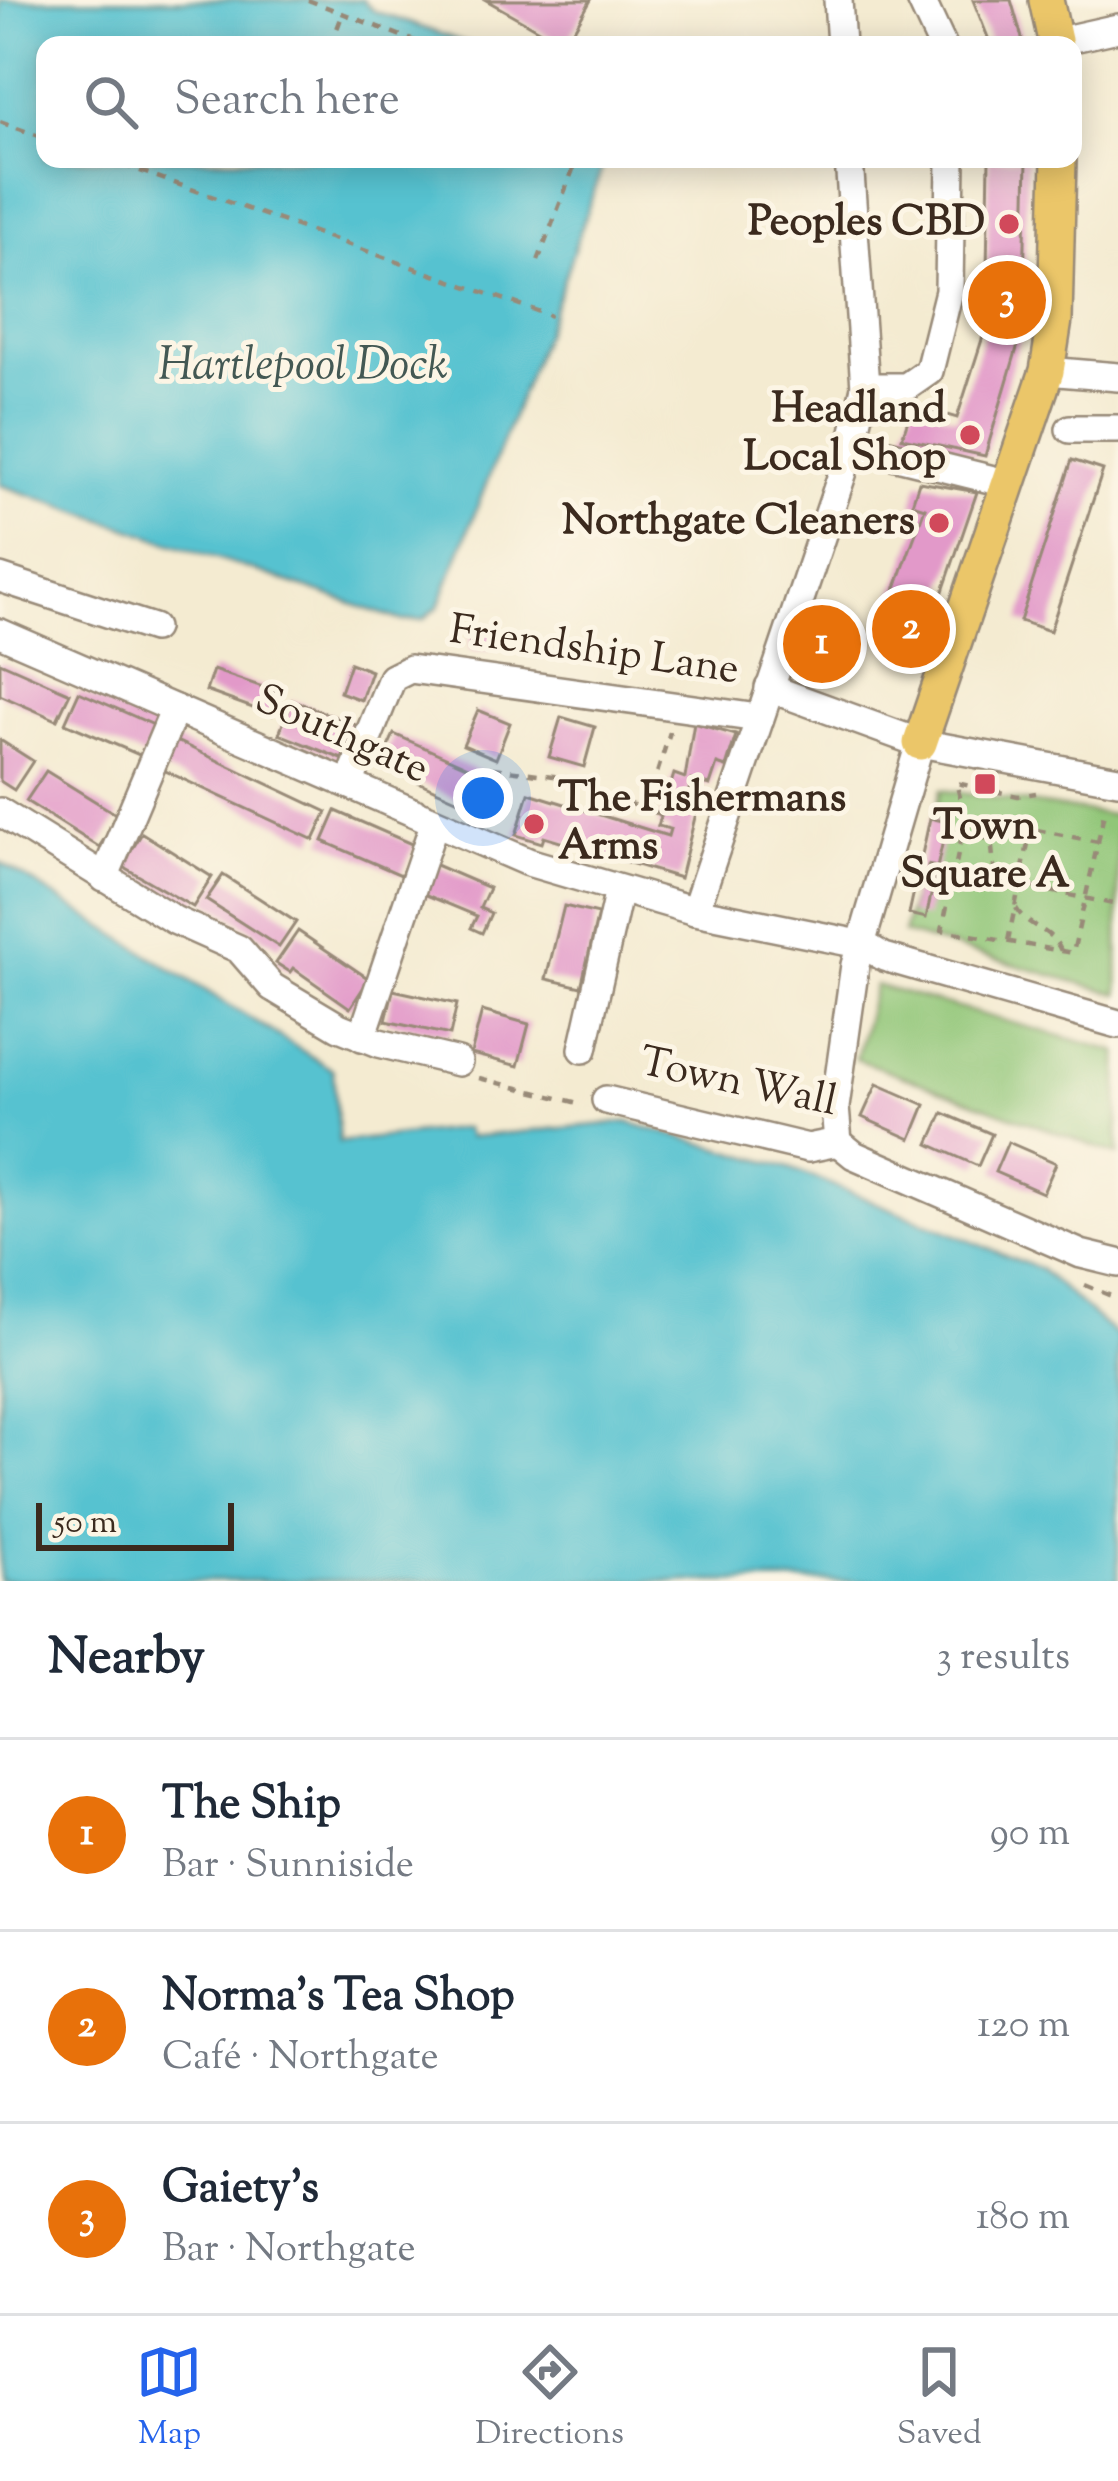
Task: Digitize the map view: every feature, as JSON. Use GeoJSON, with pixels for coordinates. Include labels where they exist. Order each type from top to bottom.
{"type":"FeatureCollection","features":[{"type":"Feature","properties":{"kind":"main road"},"geometry":{"type":"LineString","coordinates":[[1046,0],[1054,36]]}},
{"type":"Feature","properties":{"kind":"main road"},"geometry":{"type":"LineString","coordinates":[[920,743],[1047,371],[1055,320],[1059,168]]}},
{"type":"Feature","properties":{"kind":"street"},"geometry":{"type":"LineString","coordinates":[[838,0],[840,36]]}},
{"type":"Feature","properties":{"kind":"street"},"geometry":{"type":"LineString","coordinates":[[921,0],[938,36]]}},
{"type":"Feature","properties":{"kind":"street"},"geometry":{"type":"LineString","coordinates":[[1082,37],[1118,28]]}},
{"type":"Feature","properties":{"kind":"street"},"geometry":{"type":"LineString","coordinates":[[694,911],[852,446],[865,387],[850,168]]}},
{"type":"Feature","properties":{"kind":"street"},"geometry":{"type":"LineString","coordinates":[[865,387],[906,387],[929,371],[949,291],[951,168]]}},
{"type":"Feature","properties":{"kind":"street"},"geometry":{"type":"LineString","coordinates":[[1047,371],[1118,377]]}},
{"type":"Feature","properties":{"kind":"street"},"geometry":{"type":"LineString","coordinates":[[1070,429],[1118,429]]}},
{"type":"Feature","properties":{"kind":"street"},"geometry":{"type":"LineString","coordinates":[[852,446],[1010,484]]}},
{"type":"Feature","properties":{"kind":"street"},"geometry":{"type":"LineString","coordinates":[[0,578],[153,628]]}},
{"type":"Feature","properties":{"kind":"street","name":"Southgate"},"geometry":{"type":"LineString","coordinates":[[0,633],[434,824],[619,890],[694,911],[864,945],[884,957],[1118,1024]]}},
{"type":"Feature","properties":{"kind":"street","name":"Friendship Lane"},"geometry":{"type":"LineString","coordinates":[[350,784],[392,678],[410,668],[758,718]]}},
{"type":"Feature","properties":{"kind":"street"},"geometry":{"type":"LineString","coordinates":[[769,688],[920,743],[1112,791]]}},
{"type":"Feature","properties":{"kind":"street"},"geometry":{"type":"LineString","coordinates":[[104,878],[175,709]]}},
{"type":"Feature","properties":{"kind":"street"},"geometry":{"type":"LineString","coordinates":[[838,1142],[835,1107],[844,1021],[920,743]]}},
{"type":"Feature","properties":{"kind":"street"},"geometry":{"type":"LineString","coordinates":[[0,812],[174,920],[239,949],[272,986],[362,1037],[458,1062]]}},
{"type":"Feature","properties":{"kind":"street"},"geometry":{"type":"LineString","coordinates":[[362,1037],[434,824]]}},
{"type":"Feature","properties":{"kind":"street"},"geometry":{"type":"LineString","coordinates":[[583,1049],[619,890]]}},
{"type":"Feature","properties":{"kind":"street","name":"Town Wall"},"geometry":{"type":"LineString","coordinates":[[598,1103],[808,1148],[838,1142],[854,1156],[1081,1254],[1118,1263]]}},
{"type":"Feature","properties":{"kind":"path"},"geometry":{"type":"LineString","coordinates":[[308,0],[401,36]]}},
{"type":"Feature","properties":{"kind":"path"},"geometry":{"type":"LineString","coordinates":[[334,36],[343,14]]}},
{"type":"Feature","properties":{"kind":"path"},"geometry":{"type":"LineString","coordinates":[[0,122],[36,135]]}},
{"type":"Feature","properties":{"kind":"path"},"geometry":{"type":"LineString","coordinates":[[132,168],[551,316]]}},
{"type":"Feature","properties":{"kind":"path"},"geometry":{"type":"LineString","coordinates":[[538,261],[574,168]]}},
{"type":"Feature","properties":{"kind":"path","name":"Friendship Lane"},"geometry":{"type":"LineString","coordinates":[[646,808],[674,719]]}},
{"type":"Feature","properties":{"kind":"path"},"geometry":{"type":"LineString","coordinates":[[493,768],[583,780],[590,795],[661,814]]}},
{"type":"Feature","properties":{"kind":"path"},"geometry":{"type":"LineString","coordinates":[[956,783],[969,817],[992,848],[995,879]]}},
{"type":"Feature","properties":{"kind":"path"},"geometry":{"type":"LineString","coordinates":[[969,817],[942,930],[1073,953],[1112,791]]}},
{"type":"Feature","properties":{"kind":"path"},"geometry":{"type":"LineString","coordinates":[[969,817],[1098,842]]}},
{"type":"Feature","properties":{"kind":"path"},"geometry":{"type":"LineString","coordinates":[[1007,942],[1031,829]]}},
{"type":"Feature","properties":{"kind":"path"},"geometry":{"type":"LineString","coordinates":[[886,858],[1118,905]]}},
{"type":"Feature","properties":{"kind":"path"},"geometry":{"type":"LineString","coordinates":[[1016,908],[1031,926],[1047,931],[1061,951]]}},
{"type":"Feature","properties":{"kind":"path"},"geometry":{"type":"LineString","coordinates":[[569,1100],[598,1103]]}},
{"type":"Feature","properties":{"kind":"path"},"geometry":{"type":"LineString","coordinates":[[1083,1284],[1118,1299]]}},
{"type":"Feature","properties":{"kind":"green space"},"geometry":{"type":"Polygon","coordinates":[[[941,790],[1118,816],[1118,994],[903,933],[941,790]]]}},
{"type":"Feature","properties":{"kind":"green space"},"geometry":{"type":"Polygon","coordinates":[[[875,985],[1118,1052],[1118,1155],[856,1059],[875,985]]]}},
{"type":"Feature","properties":{"kind":"water","name":"Hartlepool Dock"},"geometry":{"type":"Polygon","coordinates":[[[0,0],[362,0],[374,11],[446,36],[36,36],[36,168],[602,168],[551,316],[439,606],[424,619],[403,621],[0,485],[0,0]]]}},
{"type":"Feature","properties":{"kind":"water"},"geometry":{"type":"Polygon","coordinates":[[[0,862],[333,1070],[339,1142],[465,1128],[468,1137],[627,1122],[790,1168],[1040,1269],[1118,1337],[1118,1581],[0,1581],[0,862]]]}},
{"type":"Feature","properties":{"kind":"building"},"geometry":{"type":"Polygon","coordinates":[[[486,0],[591,0],[570,36],[549,36],[486,0]]]}},
{"type":"Feature","properties":{"kind":"building"},"geometry":{"type":"Polygon","coordinates":[[[973,0],[1011,0],[1021,36],[987,36],[973,0]]]}},
{"type":"Feature","properties":{"kind":"building"},"geometry":{"type":"Polygon","coordinates":[[[989,168],[1027,168],[1023,328],[985,456],[902,438],[913,405],[957,418],[986,327],[989,168]]]}},
{"type":"Feature","properties":{"kind":"building"},"geometry":{"type":"Polygon","coordinates":[[[1072,460],[1103,470],[1050,631],[1020,621],[1072,460]]]}},
{"type":"Feature","properties":{"kind":"building"},"geometry":{"type":"Polygon","coordinates":[[[919,482],[977,492],[920,658],[890,647],[904,607],[891,601],[925,508],[912,504],[919,482]]]}},
{"type":"Feature","properties":{"kind":"building"},"geometry":{"type":"Polygon","coordinates":[[[803,614],[856,634],[840,675],[787,655],[803,614]]]}},
{"type":"Feature","properties":{"kind":"building"},"geometry":{"type":"Polygon","coordinates":[[[471,631],[493,632],[492,650],[470,650],[471,631]]]}},
{"type":"Feature","properties":{"kind":"building"},"geometry":{"type":"Polygon","coordinates":[[[0,662],[70,693],[57,720],[0,695],[0,662]]]}},
{"type":"Feature","properties":{"kind":"building"},"geometry":{"type":"Polygon","coordinates":[[[350,663],[371,671],[361,700],[340,692],[350,663]]]}},
{"type":"Feature","properties":{"kind":"building"},"geometry":{"type":"Polygon","coordinates":[[[213,670],[280,693],[272,715],[206,691],[213,670]]]}},
{"type":"Feature","properties":{"kind":"building"},"geometry":{"type":"Polygon","coordinates":[[[79,692],[158,727],[144,757],[65,723],[79,692]]]}},
{"type":"Feature","properties":{"kind":"building"},"geometry":{"type":"Polygon","coordinates":[[[292,700],[356,725],[342,759],[279,734],[292,700]]]}},
{"type":"Feature","properties":{"kind":"building"},"geometry":{"type":"Polygon","coordinates":[[[478,710],[510,723],[496,759],[463,745],[478,710]]]}},
{"type":"Feature","properties":{"kind":"building"},"geometry":{"type":"Polygon","coordinates":[[[561,717],[595,727],[584,767],[549,757],[561,717]]]}},
{"type":"Feature","properties":{"kind":"building"},"geometry":{"type":"Polygon","coordinates":[[[694,723],[736,735],[726,767],[717,764],[710,785],[692,780],[684,805],[697,809],[680,878],[544,837],[542,843],[516,835],[529,793],[668,836],[670,829],[658,826],[674,774],[685,778],[694,723]]]}},
{"type":"Feature","properties":{"kind":"building"},"geometry":{"type":"Polygon","coordinates":[[[394,734],[486,775],[472,806],[380,765],[394,734]]]}},
{"type":"Feature","properties":{"kind":"building"},"geometry":{"type":"Polygon","coordinates":[[[170,738],[327,812],[314,840],[157,767],[170,738]]]}},
{"type":"Feature","properties":{"kind":"building"},"geometry":{"type":"Polygon","coordinates":[[[0,740],[33,761],[14,790],[0,781],[0,740]]]}},
{"type":"Feature","properties":{"kind":"building"},"geometry":{"type":"Polygon","coordinates":[[[46,771],[119,816],[99,847],[26,801],[46,771]]]}},
{"type":"Feature","properties":{"kind":"building"},"geometry":{"type":"Polygon","coordinates":[[[336,811],[414,845],[401,875],[323,841],[336,811]]]}},
{"type":"Feature","properties":{"kind":"building"},"geometry":{"type":"Polygon","coordinates":[[[930,818],[947,822],[926,918],[909,914],[930,818]]]}},
{"type":"Feature","properties":{"kind":"building"},"geometry":{"type":"Polygon","coordinates":[[[142,833],[212,877],[193,907],[122,866],[142,833]]]}},
{"type":"Feature","properties":{"kind":"building"},"geometry":{"type":"Polygon","coordinates":[[[431,863],[489,888],[480,908],[491,913],[482,933],[471,928],[477,916],[419,892],[431,863]]]}},
{"type":"Feature","properties":{"kind":"building"},"geometry":{"type":"Polygon","coordinates":[[[223,875],[296,922],[279,947],[206,900],[223,875]]]}},
{"type":"Feature","properties":{"kind":"building"},"geometry":{"type":"Polygon","coordinates":[[[564,906],[598,914],[581,987],[546,979],[564,906]]]}},
{"type":"Feature","properties":{"kind":"building"},"geometry":{"type":"Polygon","coordinates":[[[298,931],[369,979],[350,1008],[293,968],[290,972],[276,963],[298,931]]]}},
{"type":"Feature","properties":{"kind":"building"},"geometry":{"type":"Polygon","coordinates":[[[393,990],[457,1004],[450,1035],[386,1021],[393,990]]]}},
{"type":"Feature","properties":{"kind":"building"},"geometry":{"type":"Polygon","coordinates":[[[482,1011],[529,1024],[518,1066],[471,1054],[482,1011]]]}},
{"type":"Feature","properties":{"kind":"building"},"geometry":{"type":"Polygon","coordinates":[[[877,1084],[925,1105],[911,1139],[862,1117],[877,1084]]]}},
{"type":"Feature","properties":{"kind":"building"},"geometry":{"type":"Polygon","coordinates":[[[943,1113],[992,1134],[978,1166],[929,1144],[943,1113]]]}},
{"type":"Feature","properties":{"kind":"building"},"geometry":{"type":"Polygon","coordinates":[[[1008,1142],[1056,1163],[1043,1193],[995,1172],[1008,1142]]]}},
{"type":"Feature","properties":{"kind":"place","name":"Peoples CBD"},"geometry":{"type":"Point","coordinates":[1009,224]}},
{"type":"Feature","properties":{"kind":"place","name":"Gaiety's"},"geometry":{"type":"Point","coordinates":[1007,300]}},
{"type":"Feature","properties":{"kind":"place","name":"Headland Local Shop"},"geometry":{"type":"Point","coordinates":[970,435]}},
{"type":"Feature","properties":{"kind":"place","name":"Northgate Cleaners"},"geometry":{"type":"Point","coordinates":[939,523]}},
{"type":"Feature","properties":{"kind":"place","name":"Norma's Tea Shop"},"geometry":{"type":"Point","coordinates":[911,629]}},
{"type":"Feature","properties":{"kind":"place","name":"The Ship"},"geometry":{"type":"Point","coordinates":[822,644]}},
{"type":"Feature","properties":{"kind":"place","name":"Town Square A"},"geometry":{"type":"Point","coordinates":[985,784]}},
{"type":"Feature","properties":{"kind":"place","name":"The Fishermans Arms"},"geometry":{"type":"Point","coordinates":[534,824]}}]}
